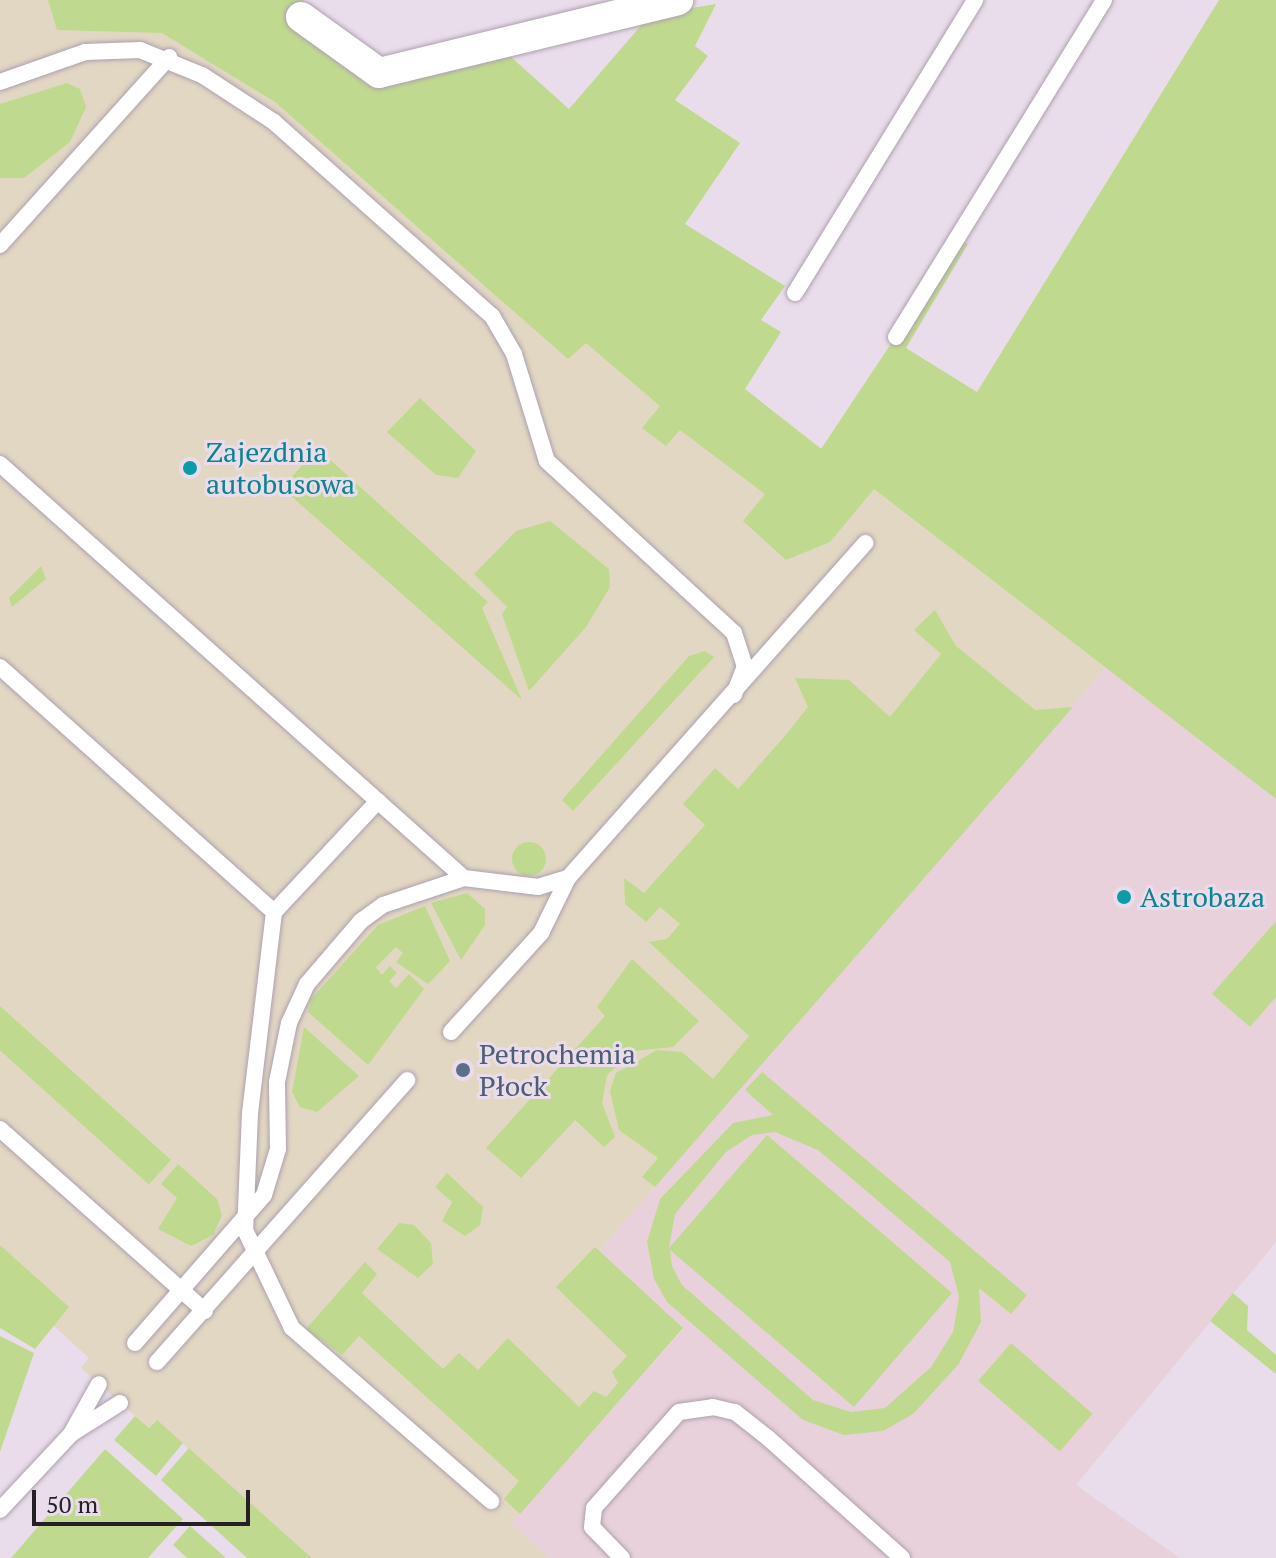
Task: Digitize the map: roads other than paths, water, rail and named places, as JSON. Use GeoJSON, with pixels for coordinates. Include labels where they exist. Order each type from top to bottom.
{"type":"FeatureCollection","features":[{"type":"Feature","properties":{"kind":"street"},"geometry":{"type":"LineString","coordinates":[[301,17],[379,73],[678,0]]}},
{"type":"Feature","properties":{"kind":"lane"},"geometry":{"type":"LineString","coordinates":[[795,293],[975,0]]}},
{"type":"Feature","properties":{"kind":"lane"},"geometry":{"type":"LineString","coordinates":[[896,337],[1104,0]]}},
{"type":"Feature","properties":{"kind":"lane"},"geometry":{"type":"LineString","coordinates":[[0,82],[85,52],[169,57],[274,122],[492,316],[514,354],[547,461],[734,633],[745,666],[734,695]]}},
{"type":"Feature","properties":{"kind":"lane"},"geometry":{"type":"LineString","coordinates":[[0,245],[169,57]]}},
{"type":"Feature","properties":{"kind":"lane"},"geometry":{"type":"LineString","coordinates":[[0,464],[464,878]]}},
{"type":"Feature","properties":{"kind":"lane"},"geometry":{"type":"LineString","coordinates":[[451,1032],[541,933],[568,878],[734,695],[865,543]]}},
{"type":"Feature","properties":{"kind":"lane"},"geometry":{"type":"LineString","coordinates":[[0,667],[274,912]]}},
{"type":"Feature","properties":{"kind":"lane"},"geometry":{"type":"LineString","coordinates":[[378,801],[274,912],[244,1218],[252,1256],[292,1328],[491,1501]]}},
{"type":"Feature","properties":{"kind":"lane"},"geometry":{"type":"LineString","coordinates":[[135,1343],[244,1218],[271,1181],[280,1056],[307,984],[373,912],[464,878],[538,887],[568,878]]}},
{"type":"Feature","properties":{"kind":"lane"},"geometry":{"type":"LineString","coordinates":[[157,1362],[407,1080]]}},
{"type":"Feature","properties":{"kind":"lane"},"geometry":{"type":"LineString","coordinates":[[0,1129],[205,1311]]}},
{"type":"Feature","properties":{"kind":"lane"},"geometry":{"type":"LineString","coordinates":[[0,1510],[71,1434],[99,1384]]}},
{"type":"Feature","properties":{"kind":"lane"},"geometry":{"type":"LineString","coordinates":[[71,1434],[120,1403]]}},
{"type":"Feature","properties":{"kind":"lane"},"geometry":{"type":"LineString","coordinates":[[622,1558],[592,1527],[594,1508],[679,1412],[713,1407],[735,1412],[757,1429],[902,1558]]}},
{"type":"Feature","properties":{"kind":"place","name":"Zajezdnia autobusowa"},"geometry":{"type":"Point","coordinates":[190,468]}},
{"type":"Feature","properties":{"kind":"place","name":"Astrobaza"},"geometry":{"type":"Point","coordinates":[1124,897]}},
{"type":"Feature","properties":{"kind":"place","name":"Petrochemia Płock"},"geometry":{"type":"Point","coordinates":[463,1070]}}]}
